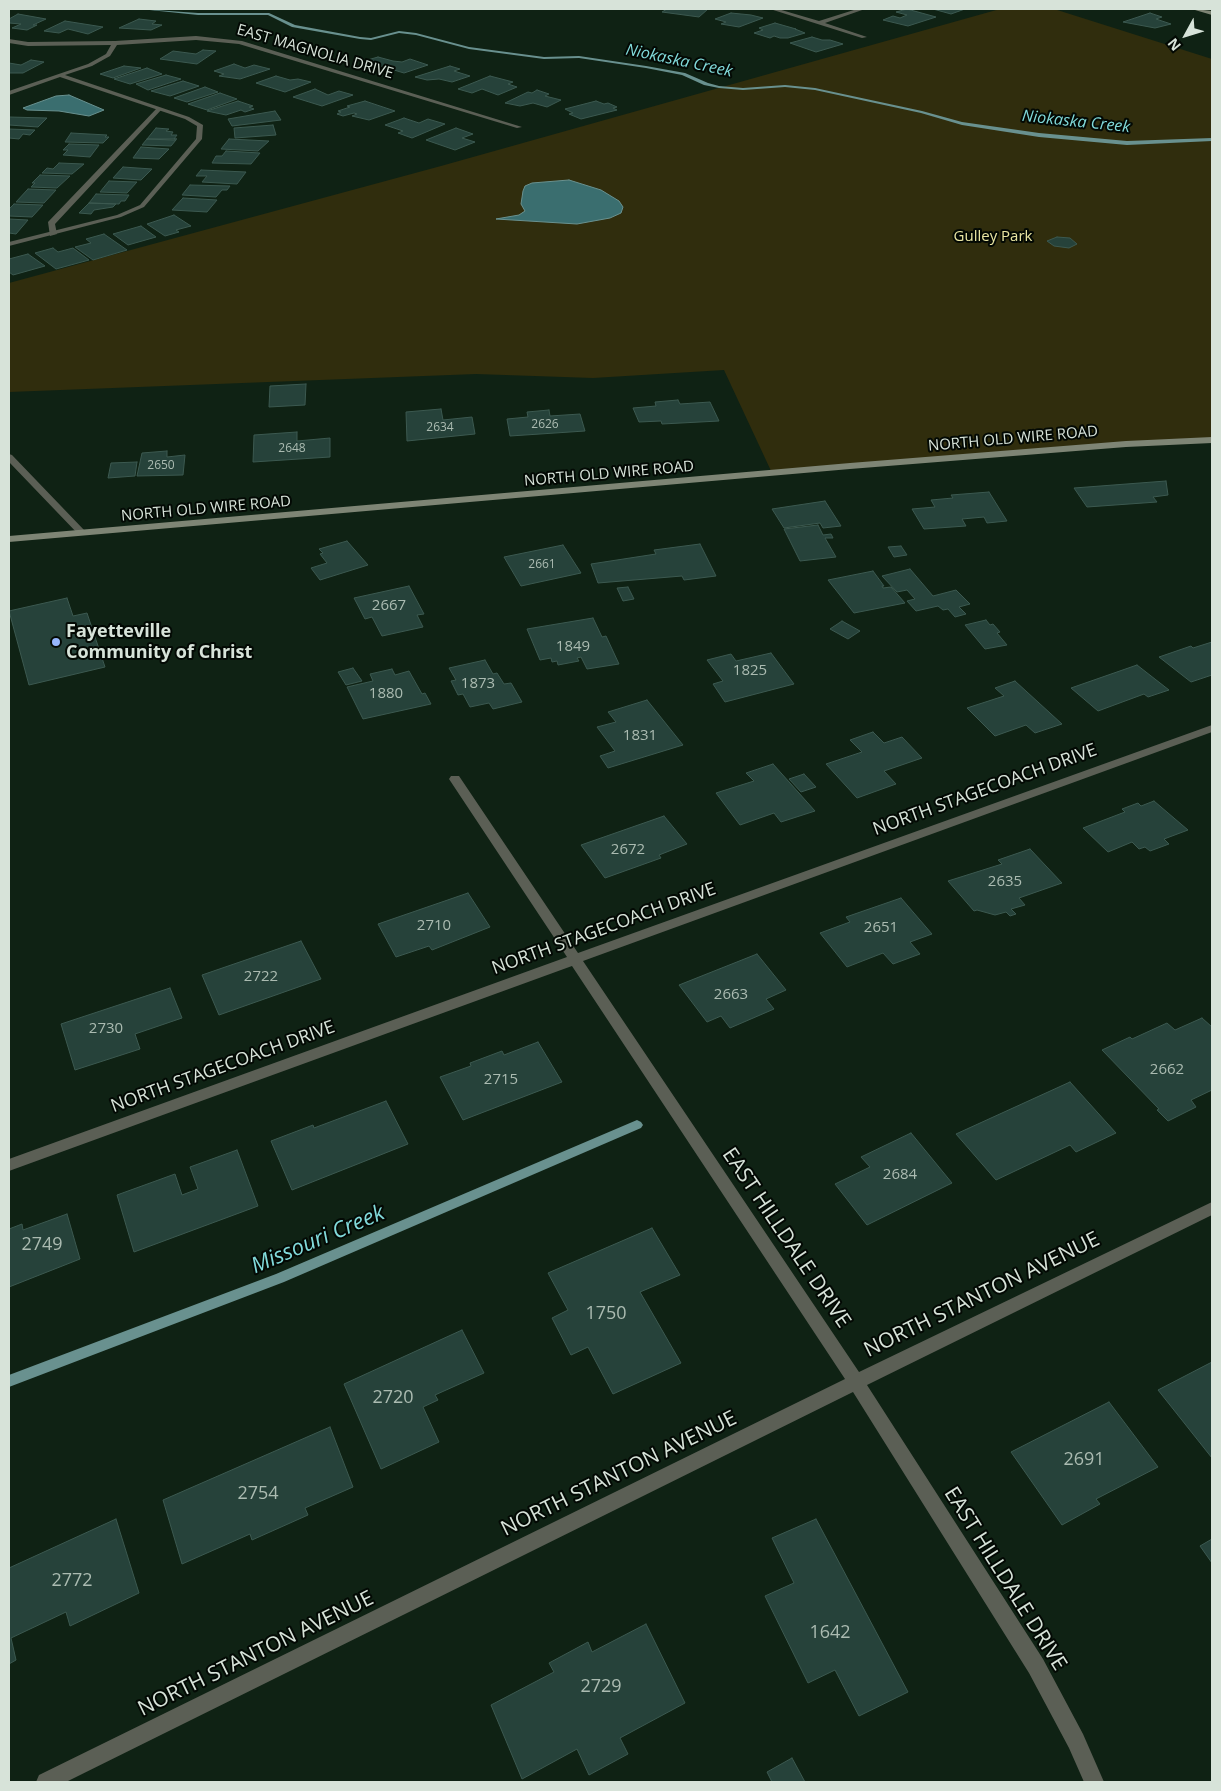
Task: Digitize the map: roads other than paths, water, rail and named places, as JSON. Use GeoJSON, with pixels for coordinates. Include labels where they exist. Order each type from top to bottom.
{"type":"FeatureCollection","features":[{"type":"Feature","properties":{"kind":"street"},"geometry":{"type":"LineString","coordinates":[[773,9],[864,38]]}},
{"type":"Feature","properties":{"kind":"street"},"geometry":{"type":"LineString","coordinates":[[820,23],[862,9]]}},
{"type":"Feature","properties":{"kind":"street"},"geometry":{"type":"LineString","coordinates":[[1197,9],[1212,14]]}},
{"type":"Feature","properties":{"kind":"street","name":"EAST MAGNOLIA DRIVE"},"geometry":{"type":"LineString","coordinates":[[9,41],[28,44],[115,43],[204,38],[255,45],[519,127]]}},
{"type":"Feature","properties":{"kind":"street"},"geometry":{"type":"LineString","coordinates":[[9,93],[90,65],[108,56],[115,43]]}},
{"type":"Feature","properties":{"kind":"street"},"geometry":{"type":"LineString","coordinates":[[9,244],[119,216],[142,206],[199,138],[200,125],[187,118],[61,76]]}},
{"type":"Feature","properties":{"kind":"street"},"geometry":{"type":"LineString","coordinates":[[53,234],[52,224],[159,109]]}},
{"type":"Feature","properties":{"kind":"street","name":"NORTH OLD WIRE ROAD"},"geometry":{"type":"LineString","coordinates":[[9,539],[840,467],[1126,444],[1212,440]]}},
{"type":"Feature","properties":{"kind":"street"},"geometry":{"type":"LineString","coordinates":[[9,457],[82,534]]}},
{"type":"Feature","properties":{"kind":"street","name":"NORTH STAGECOACH DRIVE"},"geometry":{"type":"LineString","coordinates":[[9,1165],[1212,728]]}},
{"type":"Feature","properties":{"kind":"street","name":"EAST HILLDALE DRIVE"},"geometry":{"type":"LineString","coordinates":[[455,779],[856,1382],[1036,1666],[1076,1741],[1094,1782]]}},
{"type":"Feature","properties":{"kind":"street","name":"NORTH STANTON AVENUE"},"geometry":{"type":"LineString","coordinates":[[46,1782],[1212,1208]]}},
{"type":"Feature","properties":{"kind":"water"},"geometry":{"type":"Polygon","coordinates":[[[69,95],[104,110],[89,116],[59,111],[27,110],[23,108],[56,96],[69,95]]]}},
{"type":"Feature","properties":{"kind":"water"},"geometry":{"type":"Polygon","coordinates":[[[569,180],[601,190],[619,201],[623,207],[621,213],[610,218],[577,224],[496,219],[519,215],[525,211],[521,204],[525,186],[532,183],[569,180]]]}},
{"type":"Feature","properties":{"kind":"waterway","name":"Niokaska Creek"},"geometry":{"type":"LineString","coordinates":[[142,9],[198,14],[269,14],[294,26],[360,38],[371,39],[399,32],[416,34],[469,48],[544,58],[579,57],[646,67],[683,74],[706,84],[719,87],[743,89],[785,86],[815,89],[922,112],[962,123],[1039,135],[1127,143],[1212,140]]}},
{"type":"Feature","properties":{"kind":"waterway","name":"Missouri Creek"},"geometry":{"type":"LineString","coordinates":[[9,1381],[280,1278],[637,1125]]}},
{"type":"Feature","properties":{"kind":"place","name":"Fayetteville Community of Christ"},"geometry":{"type":"Point","coordinates":[56,642]}},
{"type":"Feature","properties":{"kind":"park label","name":"Gulley Park"},"geometry":{"type":"Point","coordinates":[993,237]}}]}
